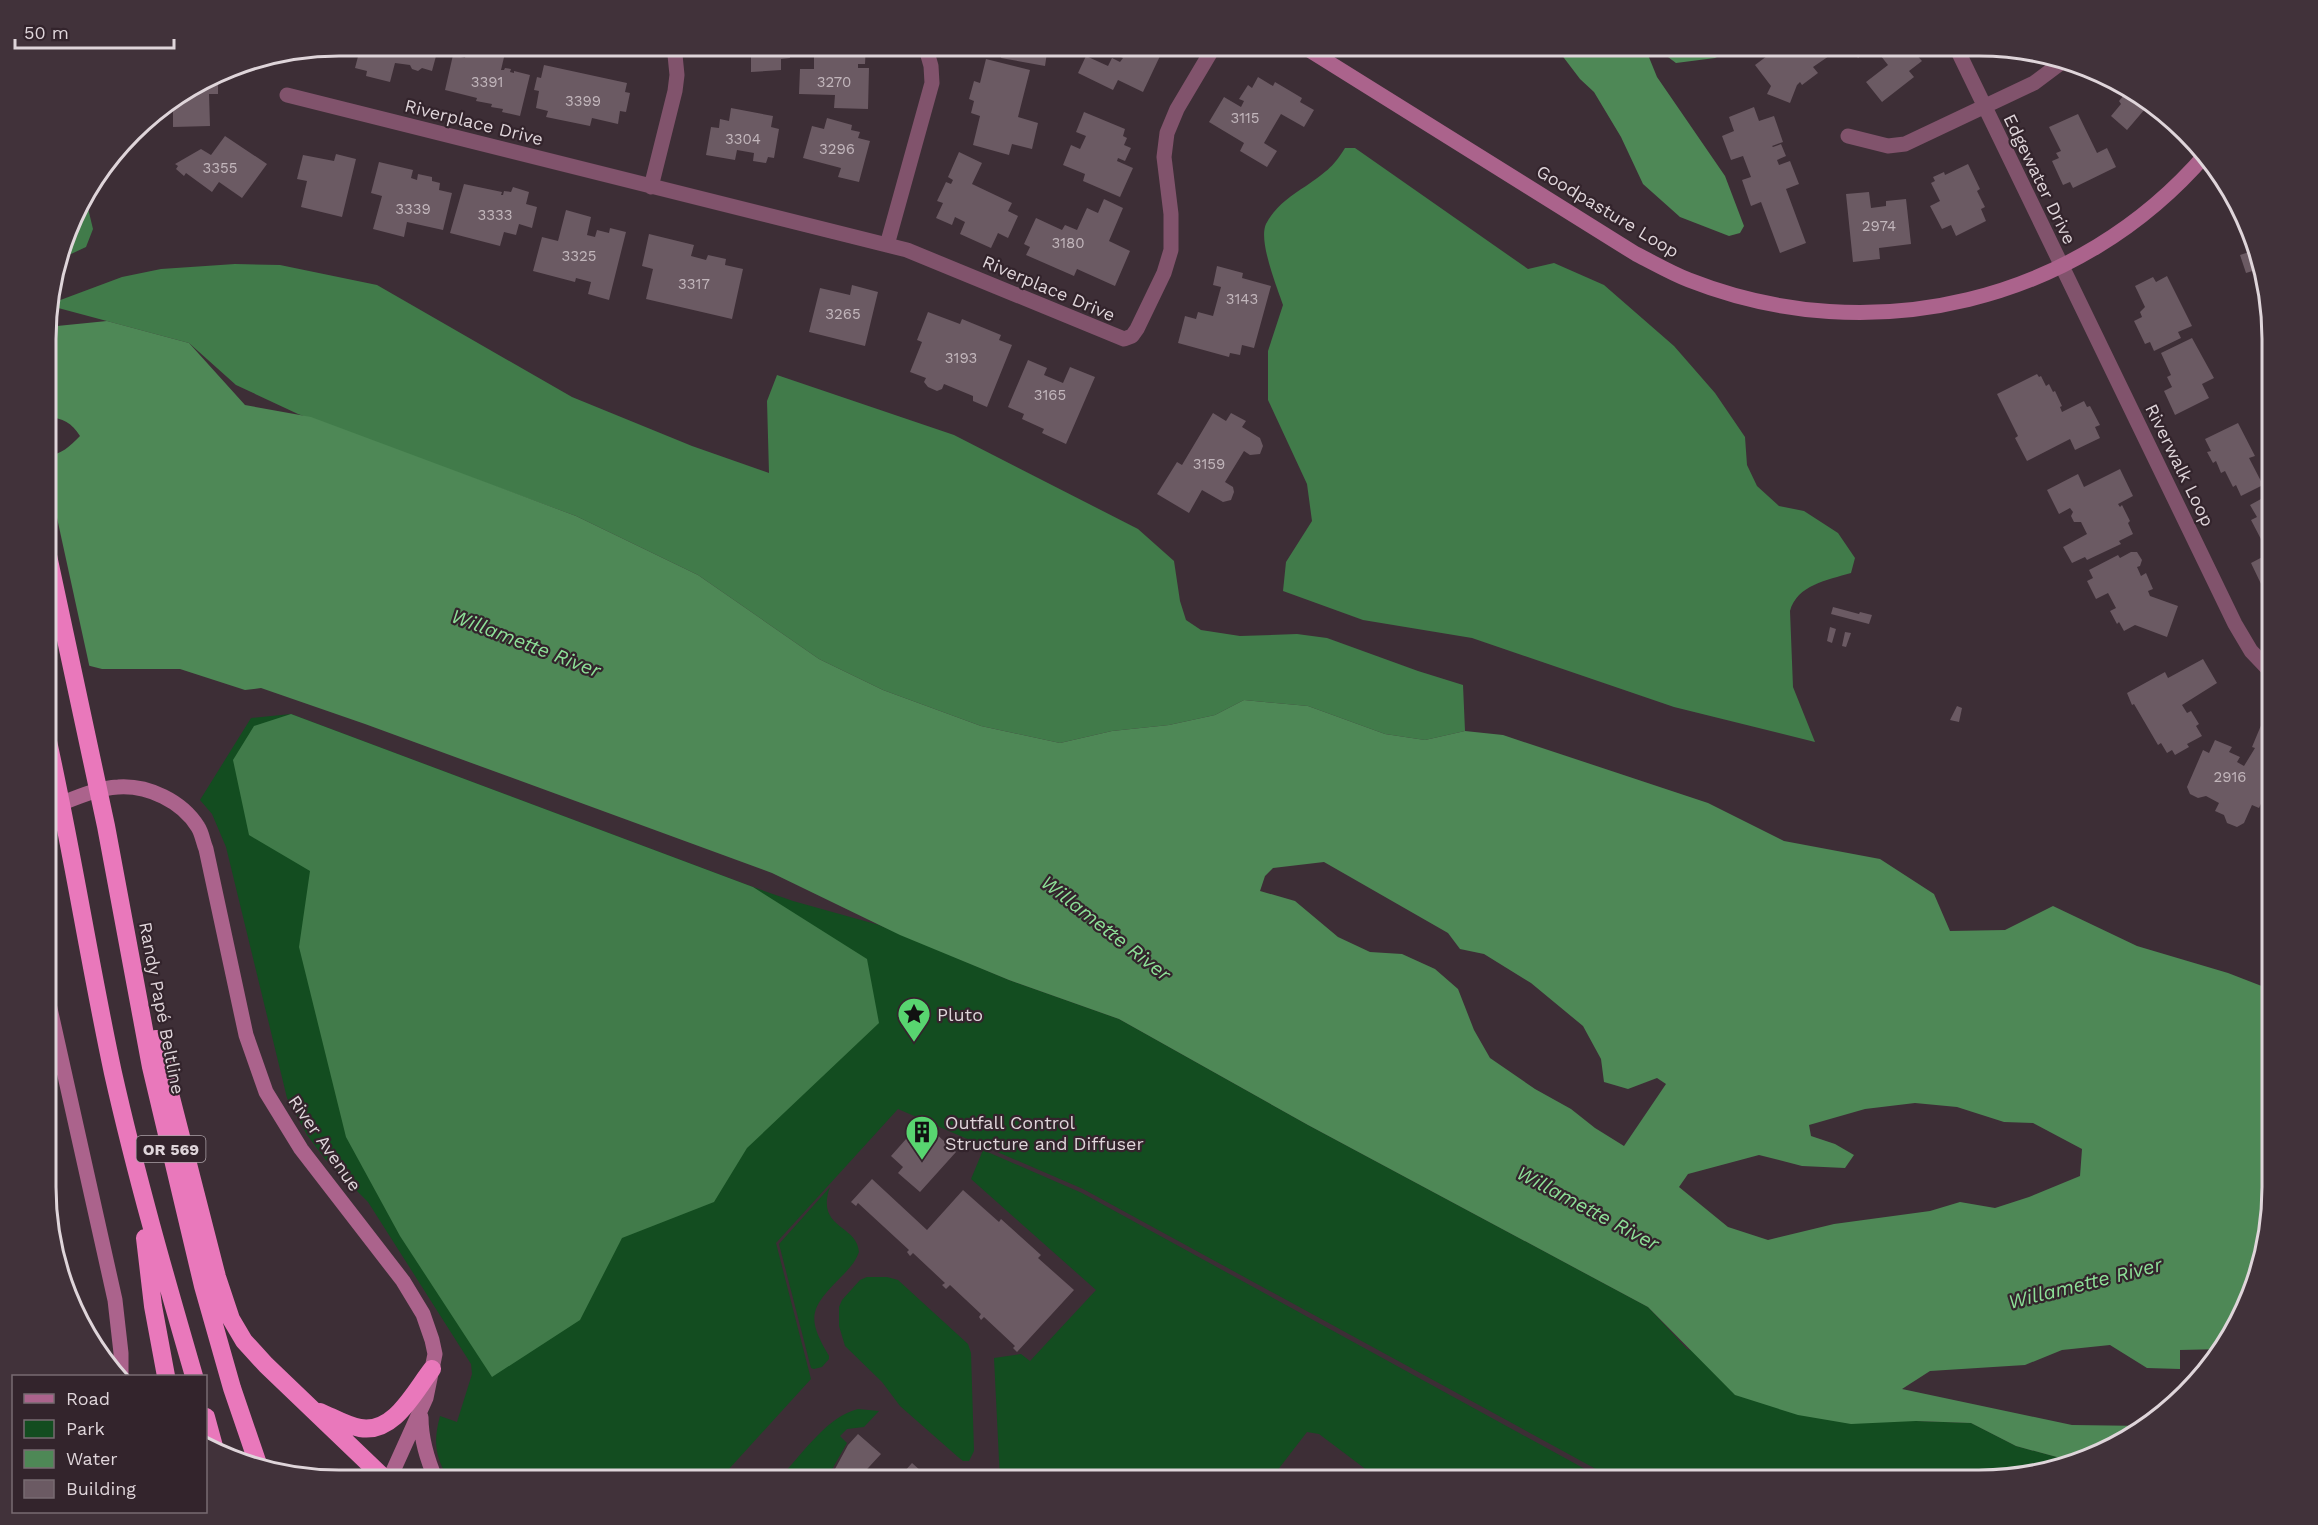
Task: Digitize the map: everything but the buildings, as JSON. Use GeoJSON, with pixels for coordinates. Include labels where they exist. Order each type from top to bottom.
{"type":"FeatureCollection","features":[{"type":"Feature","properties":{"kind":"highway","name":"Randy Papé Beltline"},"geometry":{"type":"LineString","coordinates":[[56,593],[106,826],[151,1066],[203,1286],[232,1388],[256,1457]]}},
{"type":"Feature","properties":{"kind":"highway","name":"OR 569"},"geometry":{"type":"LineString","coordinates":[[56,779],[113,1069],[139,1186],[193,1375]]}},
{"type":"Feature","properties":{"kind":"highway"},"geometry":{"type":"LineString","coordinates":[[128,941],[166,1071],[217,1277],[231,1319],[244,1341],[308,1407],[376,1470]]}},
{"type":"Feature","properties":{"kind":"highway"},"geometry":{"type":"LineString","coordinates":[[139,1186],[153,1306],[166,1375]]}},
{"type":"Feature","properties":{"kind":"highway"},"geometry":{"type":"LineString","coordinates":[[308,1407],[360,1428],[380,1428],[394,1419],[432,1369]]}},
{"type":"Feature","properties":{"kind":"highway"},"geometry":{"type":"LineString","coordinates":[[207,1421],[212,1440]]}},
{"type":"Feature","properties":{"kind":"street"},"geometry":{"type":"LineString","coordinates":[[651,187],[675,91],[677,75],[675,56]]}},
{"type":"Feature","properties":{"kind":"street"},"geometry":{"type":"LineString","coordinates":[[887,245],[932,83],[928,56]]}},
{"type":"Feature","properties":{"kind":"street","name":"Riverplace Drive"},"geometry":{"type":"LineString","coordinates":[[287,95],[887,245],[926,258],[1119,339],[1132,336],[1137,330],[1164,273],[1171,250],[1171,214],[1164,157],[1167,133],[1177,110],[1209,56]]}},
{"type":"Feature","properties":{"kind":"street","name":"Goodpasture Loop"},"geometry":{"type":"LineString","coordinates":[[1319,56],[1636,254],[1689,280],[1749,299],[1789,307],[1851,313],[1911,310],[1978,298],[2029,281],[2061,267],[2104,242],[2157,204],[2199,161]]}},
{"type":"Feature","properties":{"kind":"street","name":"Edgewater Drive"},"geometry":{"type":"LineString","coordinates":[[1960,56],[2061,267]]}},
{"type":"Feature","properties":{"kind":"street","name":"Edgewater Drive"},"geometry":{"type":"LineString","coordinates":[[1848,136],[1898,146],[2034,83],[2056,66]]}},
{"type":"Feature","properties":{"kind":"street","name":"Riverwalk Loop"},"geometry":{"type":"LineString","coordinates":[[2061,267],[2235,624],[2251,651],[2262,663]]}},
{"type":"Feature","properties":{"kind":"street","name":"River Avenue"},"geometry":{"type":"LineString","coordinates":[[56,806],[117,787],[138,788],[174,802],[189,815],[199,828],[206,849],[246,1035],[266,1092],[301,1149],[403,1281],[417,1302],[432,1340],[435,1354],[422,1411],[392,1470]]}},
{"type":"Feature","properties":{"kind":"street"},"geometry":{"type":"LineString","coordinates":[[56,1035],[115,1300],[122,1353],[121,1367]]}},
{"type":"Feature","properties":{"kind":"street"},"geometry":{"type":"LineString","coordinates":[[422,1411],[421,1434],[431,1470]]}},
{"type":"Feature","properties":{"kind":"green space"},"geometry":{"type":"Polygon","coordinates":[[[291,714],[753,887],[793,901],[879,925],[1009,980],[1119,1019],[1308,1125],[1648,1307],[1687,1349],[1916,1421],[1971,1423],[2016,1446],[2060,1458],[2017,1467],[1980,1470],[1598,1470],[1083,1189],[898,1109],[776,1243],[811,1379],[728,1470],[444,1470],[438,1456],[436,1442],[440,1416],[457,1422],[472,1374],[471,1364],[368,1202],[325,1159],[307,1135],[287,1098],[226,847],[212,814],[200,800],[251,718],[291,714]]]}},
{"type":"Feature","properties":{"kind":"green space"},"geometry":{"type":"Polygon","coordinates":[[[983,1150],[1082,1193],[1587,1470],[1367,1470],[1319,1434],[1307,1432],[1278,1470],[1000,1470],[994,1358],[1021,1354],[1030,1361],[1096,1290],[971,1179],[983,1150]]]}},
{"type":"Feature","properties":{"kind":"green space"},"geometry":{"type":"Polygon","coordinates":[[[830,1187],[827,1201],[828,1211],[832,1219],[852,1236],[859,1252],[851,1266],[822,1298],[817,1307],[815,1323],[817,1333],[829,1359],[822,1367],[814,1369],[811,1368],[779,1244],[830,1187]]]}},
{"type":"Feature","properties":{"kind":"green space"},"geometry":{"type":"Polygon","coordinates":[[[867,1277],[887,1277],[898,1280],[968,1344],[971,1353],[974,1451],[969,1461],[963,1461],[900,1406],[882,1382],[845,1346],[839,1326],[839,1307],[842,1300],[860,1280],[867,1277]]]}},
{"type":"Feature","properties":{"kind":"green space"},"geometry":{"type":"Polygon","coordinates":[[[858,1409],[879,1411],[864,1427],[847,1429],[840,1436],[847,1443],[832,1470],[787,1470],[827,1427],[847,1413],[858,1409]]]}},
{"type":"Feature","properties":{"kind":"shaded area"},"geometry":{"type":"Polygon","coordinates":[[[1345,148],[1355,148],[1528,269],[1554,263],[1604,285],[1674,346],[1715,393],[1745,437],[1747,465],[1757,486],[1779,506],[1804,511],[1838,533],[1855,558],[1851,573],[1823,581],[1806,589],[1799,595],[1790,611],[1793,687],[1815,742],[1674,707],[1472,638],[1363,620],[1283,591],[1286,562],[1312,521],[1307,484],[1268,400],[1268,351],[1283,305],[1269,264],[1264,232],[1266,224],[1278,207],[1328,170],[1345,148]]]}},
{"type":"Feature","properties":{"kind":"shaded area"},"geometry":{"type":"Polygon","coordinates":[[[88,207],[93,229],[86,247],[69,254],[77,230],[88,207]]]}},
{"type":"Feature","properties":{"kind":"shaded area"},"geometry":{"type":"Polygon","coordinates":[[[235,264],[280,265],[377,285],[572,397],[692,446],[769,473],[767,401],[777,375],[954,435],[1138,529],[1174,561],[1180,601],[1186,620],[1201,630],[1240,636],[1297,634],[1327,638],[1463,685],[1465,731],[1425,740],[1385,734],[1308,706],[1244,700],[1215,715],[1169,725],[1112,731],[1060,743],[981,726],[883,690],[819,659],[698,575],[576,516],[298,414],[236,385],[189,343],[57,308],[58,301],[122,277],[161,269],[235,264]]]}},
{"type":"Feature","properties":{"kind":"shaded area"},"geometry":{"type":"Polygon","coordinates":[[[291,714],[753,887],[867,959],[879,1023],[747,1148],[714,1202],[622,1238],[580,1320],[492,1377],[400,1236],[346,1137],[299,947],[310,871],[249,835],[233,760],[254,726],[291,714]]]}},
{"type":"Feature","properties":{"kind":"water"},"geometry":{"type":"Polygon","coordinates":[[[1563,56],[1648,56],[1657,77],[1725,176],[1744,226],[1740,233],[1729,236],[1680,217],[1643,184],[1621,137],[1594,92],[1580,79],[1563,56]]]}},
{"type":"Feature","properties":{"kind":"water"},"geometry":{"type":"Polygon","coordinates":[[[1667,56],[1719,56],[1715,58],[1676,63],[1667,56]]]}},
{"type":"Feature","properties":{"kind":"water","name":"Willamette River"},"geometry":{"type":"Polygon","coordinates":[[[107,321],[189,343],[245,405],[311,417],[576,516],[698,575],[819,659],[883,690],[981,726],[1060,743],[1112,731],[1169,725],[1215,715],[1244,700],[1308,706],[1385,734],[1425,740],[1465,731],[1503,735],[1708,803],[1784,841],[1880,859],[1934,894],[1950,931],[2005,930],[2053,906],[2137,946],[2228,973],[2262,986],[2262,1205],[2253,1260],[2241,1295],[2225,1328],[2211,1349],[2180,1350],[2180,1369],[2147,1368],[2110,1345],[2062,1350],[2025,1365],[1930,1371],[1902,1389],[2072,1425],[2131,1426],[2088,1448],[2060,1458],[2016,1446],[1971,1423],[1916,1421],[1851,1424],[1798,1415],[1735,1395],[1648,1307],[1308,1125],[1119,1019],[1009,980],[900,935],[772,873],[261,688],[245,690],[180,669],[102,669],[56,657],[56,454],[80,436],[74,428],[56,419],[56,326],[107,321]],[[1324,862],[1273,868],[1265,876],[1260,891],[1295,901],[1338,937],[1370,952],[1402,954],[1435,969],[1458,989],[1474,1030],[1490,1058],[1535,1089],[1571,1109],[1595,1128],[1624,1146],[1666,1084],[1657,1078],[1628,1089],[1604,1082],[1601,1059],[1583,1026],[1531,983],[1484,954],[1460,949],[1448,933],[1324,862]],[[1915,1103],[1865,1109],[1809,1125],[1811,1136],[1835,1144],[1854,1155],[1845,1168],[1802,1166],[1759,1155],[1688,1174],[1679,1187],[1728,1227],[1768,1240],[1834,1224],[1930,1211],[1960,1202],[1995,1208],[2080,1176],[2082,1149],[2033,1123],[2004,1122],[1957,1107],[1915,1103]]]}},
{"type":"Feature","properties":{"kind":"pier"},"geometry":{"type":"Polygon","coordinates":[[[56,513],[90,669],[56,660],[56,513]]]}},
{"type":"Feature","properties":{"kind":"place","name":"Pluto"},"geometry":{"type":"Point","coordinates":[914,1043]}},
{"type":"Feature","properties":{"kind":"place","name":"Outfall Control Structure and Diffuser"},"geometry":{"type":"Point","coordinates":[922,1161]}}]}
